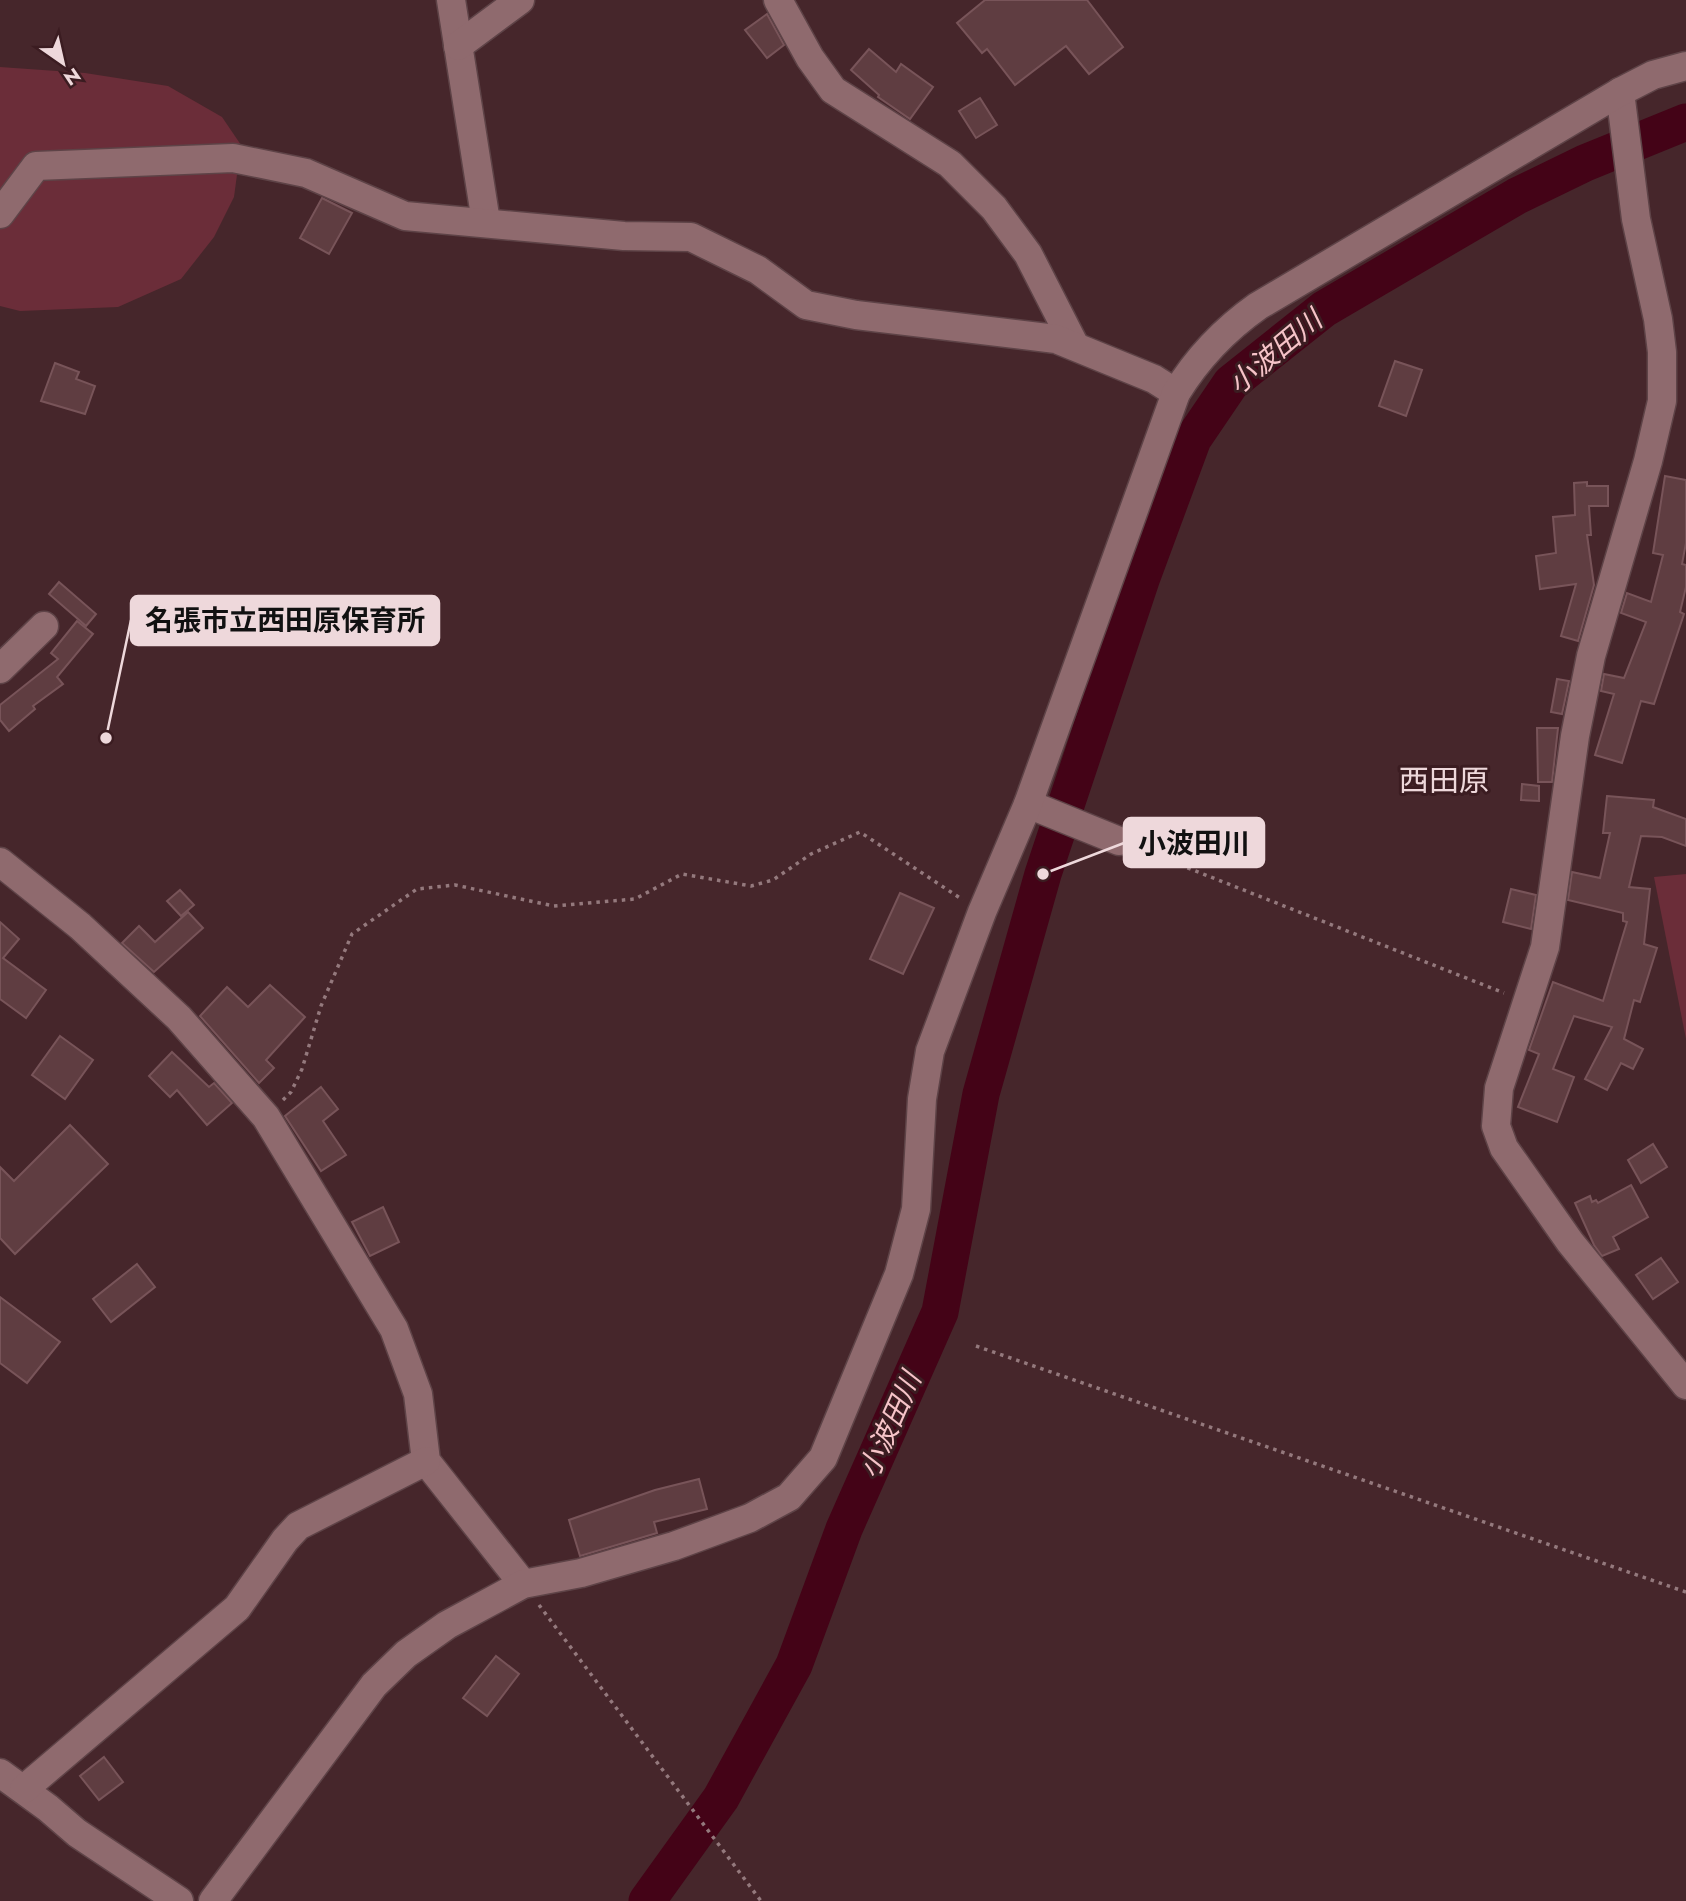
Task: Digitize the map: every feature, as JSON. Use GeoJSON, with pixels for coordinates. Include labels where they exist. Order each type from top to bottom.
{"type":"FeatureCollection","features":[{"type":"Feature","properties":{"kind":"street"},"geometry":{"type":"LineString","coordinates":[[451,0],[486,222]]}},
{"type":"Feature","properties":{"kind":"street"},"geometry":{"type":"LineString","coordinates":[[458,46],[520,0]]}},
{"type":"Feature","properties":{"kind":"street"},"geometry":{"type":"LineString","coordinates":[[778,0],[810,58],[833,90],[950,164],[994,208],[1028,254],[1074,344]]}},
{"type":"Feature","properties":{"kind":"street"},"geometry":{"type":"LineString","coordinates":[[214,1901],[374,1685],[406,1654],[447,1625],[523,1584],[581,1573],[674,1546],[750,1518],[789,1497],[823,1458],[900,1274],[916,1209],[922,1099],[930,1051],[982,912],[1035,808],[1176,393],[1210,346],[1258,306],[1620,101],[1653,75],[1686,66]]}},
{"type":"Feature","properties":{"kind":"street"},"geometry":{"type":"LineString","coordinates":[[1620,101],[1642,255],[1658,319],[1662,352],[1661,401],[1648,461],[1591,656],[1575,736],[1545,947],[1499,1088],[1496,1126],[1504,1148],[1570,1242],[1686,1385]]}},
{"type":"Feature","properties":{"kind":"street"},"geometry":{"type":"LineString","coordinates":[[0,214],[36,166],[233,158],[306,173],[405,216],[624,236],[691,237],[758,270],[806,304],[856,315],[1056,339],[1074,344],[1154,379],[1176,393]]}},
{"type":"Feature","properties":{"kind":"street"},"geometry":{"type":"LineString","coordinates":[[0,669],[44,626]]}},
{"type":"Feature","properties":{"kind":"street"},"geometry":{"type":"LineString","coordinates":[[1035,808],[1119,841]]}},
{"type":"Feature","properties":{"kind":"street"},"geometry":{"type":"LineString","coordinates":[[0,862],[80,926],[179,1018],[266,1116],[394,1329],[418,1394],[426,1461],[523,1584]]}},
{"type":"Feature","properties":{"kind":"street"},"geometry":{"type":"LineString","coordinates":[[24,1789],[237,1608],[298,1526],[426,1461]]}},
{"type":"Feature","properties":{"kind":"street"},"geometry":{"type":"LineString","coordinates":[[0,1773],[24,1789],[77,1833],[179,1901]]}},
{"type":"Feature","properties":{"kind":"path"},"geometry":{"type":"LineString","coordinates":[[266,1116],[291,1092],[302,1069],[321,1006],[352,934],[416,889],[456,885],[554,906],[635,899],[682,874],[751,886],[773,880],[811,854],[860,832],[982,912]]}},
{"type":"Feature","properties":{"kind":"path"},"geometry":{"type":"LineString","coordinates":[[1119,841],[1527,1002]]}},
{"type":"Feature","properties":{"kind":"path"},"geometry":{"type":"LineString","coordinates":[[976,1346],[1686,1592]]}},
{"type":"Feature","properties":{"kind":"path"},"geometry":{"type":"LineString","coordinates":[[523,1584],[761,1901]]}},
{"type":"Feature","properties":{"kind":"shaded area"},"geometry":{"type":"Polygon","coordinates":[[[0,67],[85,73],[168,86],[222,117],[241,145],[234,197],[214,237],[181,279],[118,307],[20,311],[0,306],[0,67]]]}},
{"type":"Feature","properties":{"kind":"shaded area"},"geometry":{"type":"Polygon","coordinates":[[[1686,874],[1686,1039],[1654,877],[1686,874]]]}},
{"type":"Feature","properties":{"kind":"building"},"geometry":{"type":"Polygon","coordinates":[[[985,0],[1087,0],[1123,47],[1089,74],[1066,46],[1015,85],[987,49],[982,53],[957,23],[985,0]]]}},
{"type":"Feature","properties":{"kind":"building"},"geometry":{"type":"Polygon","coordinates":[[[767,14],[784,45],[767,58],[745,30],[767,14]]]}},
{"type":"Feature","properties":{"kind":"building"},"geometry":{"type":"Polygon","coordinates":[[[869,49],[896,72],[901,64],[933,87],[910,119],[878,97],[879,95],[851,70],[869,49]]]}},
{"type":"Feature","properties":{"kind":"building"},"geometry":{"type":"Polygon","coordinates":[[[980,98],[997,125],[976,138],[959,111],[980,98]]]}},
{"type":"Feature","properties":{"kind":"building"},"geometry":{"type":"Polygon","coordinates":[[[322,198],[352,213],[329,254],[300,238],[322,198]]]}},
{"type":"Feature","properties":{"kind":"building"},"geometry":{"type":"Polygon","coordinates":[[[1395,361],[1422,370],[1406,416],[1379,406],[1395,361]]]}},
{"type":"Feature","properties":{"kind":"building"},"geometry":{"type":"Polygon","coordinates":[[[55,363],[79,372],[76,379],[95,386],[85,414],[41,401],[55,363]]]}},
{"type":"Feature","properties":{"kind":"building"},"geometry":{"type":"Polygon","coordinates":[[[1665,476],[1686,480],[1686,543],[1682,564],[1686,565],[1686,587],[1680,612],[1684,614],[1654,704],[1641,701],[1622,763],[1595,755],[1614,694],[1601,691],[1604,674],[1624,678],[1646,622],[1621,613],[1627,593],[1651,602],[1663,555],[1653,553],[1665,476]]]}},
{"type":"Feature","properties":{"kind":"building"},"geometry":{"type":"Polygon","coordinates":[[[1587,482],[1587,486],[1608,486],[1608,506],[1589,506],[1591,535],[1587,535],[1594,585],[1578,641],[1561,636],[1576,584],[1540,589],[1536,556],[1556,553],[1553,517],[1575,515],[1574,483],[1587,482]]]}},
{"type":"Feature","properties":{"kind":"building"},"geometry":{"type":"Polygon","coordinates":[[[59,582],[96,614],[86,626],[49,594],[59,582]]]}},
{"type":"Feature","properties":{"kind":"building"},"geometry":{"type":"Polygon","coordinates":[[[77,621],[93,634],[57,677],[63,684],[33,706],[35,709],[9,731],[0,720],[0,705],[58,659],[51,653],[77,621]]]}},
{"type":"Feature","properties":{"kind":"building"},"geometry":{"type":"Polygon","coordinates":[[[1557,679],[1569,681],[1562,714],[1551,712],[1557,679]]]}},
{"type":"Feature","properties":{"kind":"building"},"geometry":{"type":"Polygon","coordinates":[[[1537,728],[1558,728],[1552,782],[1538,782],[1537,728]]]}},
{"type":"Feature","properties":{"kind":"building"},"geometry":{"type":"Polygon","coordinates":[[[1522,784],[1539,786],[1539,801],[1521,800],[1522,784]]]}},
{"type":"Feature","properties":{"kind":"building"},"geometry":{"type":"Polygon","coordinates":[[[1607,796],[1654,800],[1653,807],[1686,819],[1686,846],[1662,837],[1641,836],[1629,887],[1650,889],[1644,944],[1657,948],[1640,1002],[1634,1000],[1624,1039],[1643,1049],[1633,1069],[1621,1063],[1607,1090],[1585,1079],[1612,1027],[1574,1016],[1553,1069],[1574,1077],[1557,1122],[1518,1107],[1539,1054],[1529,1050],[1553,982],[1603,1001],[1627,922],[1623,921],[1623,913],[1568,900],[1572,872],[1600,878],[1610,833],[1603,833],[1607,796]]]}},
{"type":"Feature","properties":{"kind":"building"},"geometry":{"type":"Polygon","coordinates":[[[1511,889],[1536,895],[1531,929],[1503,922],[1511,889]]]}},
{"type":"Feature","properties":{"kind":"building"},"geometry":{"type":"Polygon","coordinates":[[[180,890],[194,905],[181,916],[167,901],[180,890]]]}},
{"type":"Feature","properties":{"kind":"building"},"geometry":{"type":"Polygon","coordinates":[[[900,893],[934,908],[903,974],[870,959],[900,893]]]}},
{"type":"Feature","properties":{"kind":"building"},"geometry":{"type":"Polygon","coordinates":[[[188,912],[203,928],[154,972],[122,943],[139,926],[155,942],[188,912]]]}},
{"type":"Feature","properties":{"kind":"building"},"geometry":{"type":"Polygon","coordinates":[[[0,922],[19,939],[3,958],[46,990],[26,1018],[0,999],[0,922]]]}},
{"type":"Feature","properties":{"kind":"building"},"geometry":{"type":"Polygon","coordinates":[[[270,985],[305,1017],[266,1060],[274,1068],[259,1083],[200,1016],[227,987],[248,1007],[270,985]]]}},
{"type":"Feature","properties":{"kind":"building"},"geometry":{"type":"Polygon","coordinates":[[[60,1036],[93,1060],[65,1099],[32,1075],[60,1036]]]}},
{"type":"Feature","properties":{"kind":"building"},"geometry":{"type":"Polygon","coordinates":[[[172,1052],[209,1087],[214,1083],[232,1103],[207,1125],[177,1090],[170,1097],[149,1076],[172,1052]]]}},
{"type":"Feature","properties":{"kind":"building"},"geometry":{"type":"Polygon","coordinates":[[[321,1087],[338,1109],[323,1121],[346,1155],[321,1171],[285,1116],[321,1087]]]}},
{"type":"Feature","properties":{"kind":"building"},"geometry":{"type":"Polygon","coordinates":[[[70,1125],[108,1164],[15,1254],[0,1238],[0,1167],[14,1181],[70,1125]]]}},
{"type":"Feature","properties":{"kind":"building"},"geometry":{"type":"Polygon","coordinates":[[[1653,1144],[1667,1167],[1641,1183],[1628,1160],[1653,1144]]]}},
{"type":"Feature","properties":{"kind":"building"},"geometry":{"type":"Polygon","coordinates":[[[1631,1185],[1648,1217],[1613,1237],[1619,1249],[1602,1256],[1594,1245],[1575,1203],[1590,1196],[1592,1202],[1596,1200],[1598,1203],[1631,1185]]]}},
{"type":"Feature","properties":{"kind":"building"},"geometry":{"type":"Polygon","coordinates":[[[383,1207],[399,1242],[370,1256],[352,1222],[383,1207]]]}},
{"type":"Feature","properties":{"kind":"building"},"geometry":{"type":"Polygon","coordinates":[[[1661,1258],[1678,1282],[1653,1299],[1636,1275],[1661,1258]]]}},
{"type":"Feature","properties":{"kind":"building"},"geometry":{"type":"Polygon","coordinates":[[[137,1264],[155,1287],[111,1322],[93,1299],[137,1264]]]}},
{"type":"Feature","properties":{"kind":"building"},"geometry":{"type":"Polygon","coordinates":[[[0,1297],[60,1342],[27,1383],[0,1363],[0,1297]]]}},
{"type":"Feature","properties":{"kind":"building"},"geometry":{"type":"Polygon","coordinates":[[[699,1479],[707,1509],[654,1522],[657,1533],[580,1556],[569,1520],[655,1490],[699,1479]]]}},
{"type":"Feature","properties":{"kind":"building"},"geometry":{"type":"Polygon","coordinates":[[[496,1656],[519,1674],[487,1716],[463,1698],[496,1656]]]}},
{"type":"Feature","properties":{"kind":"building"},"geometry":{"type":"Polygon","coordinates":[[[104,1757],[123,1782],[99,1800],[80,1776],[104,1757]]]}},
{"type":"Feature","properties":{"kind":"waterway","name":"小波田川"},"geometry":{"type":"LineString","coordinates":[[647,1901],[721,1798],[794,1665],[844,1529],[940,1312],[981,1094],[1043,874],[1142,577],[1193,439],[1231,383],[1324,309],[1517,196],[1585,163],[1686,122]]}},
{"type":"Feature","properties":{"kind":"place","name":"名張市立西田原保育所"},"geometry":{"type":"Point","coordinates":[106,738]}},
{"type":"Feature","properties":{"kind":"place","name":"小波田川"},"geometry":{"type":"Point","coordinates":[1043,874]}},
{"type":"Feature","properties":{"kind":"district","name":"西田原"},"geometry":{"type":"Point","coordinates":[1444,780]}}]}
